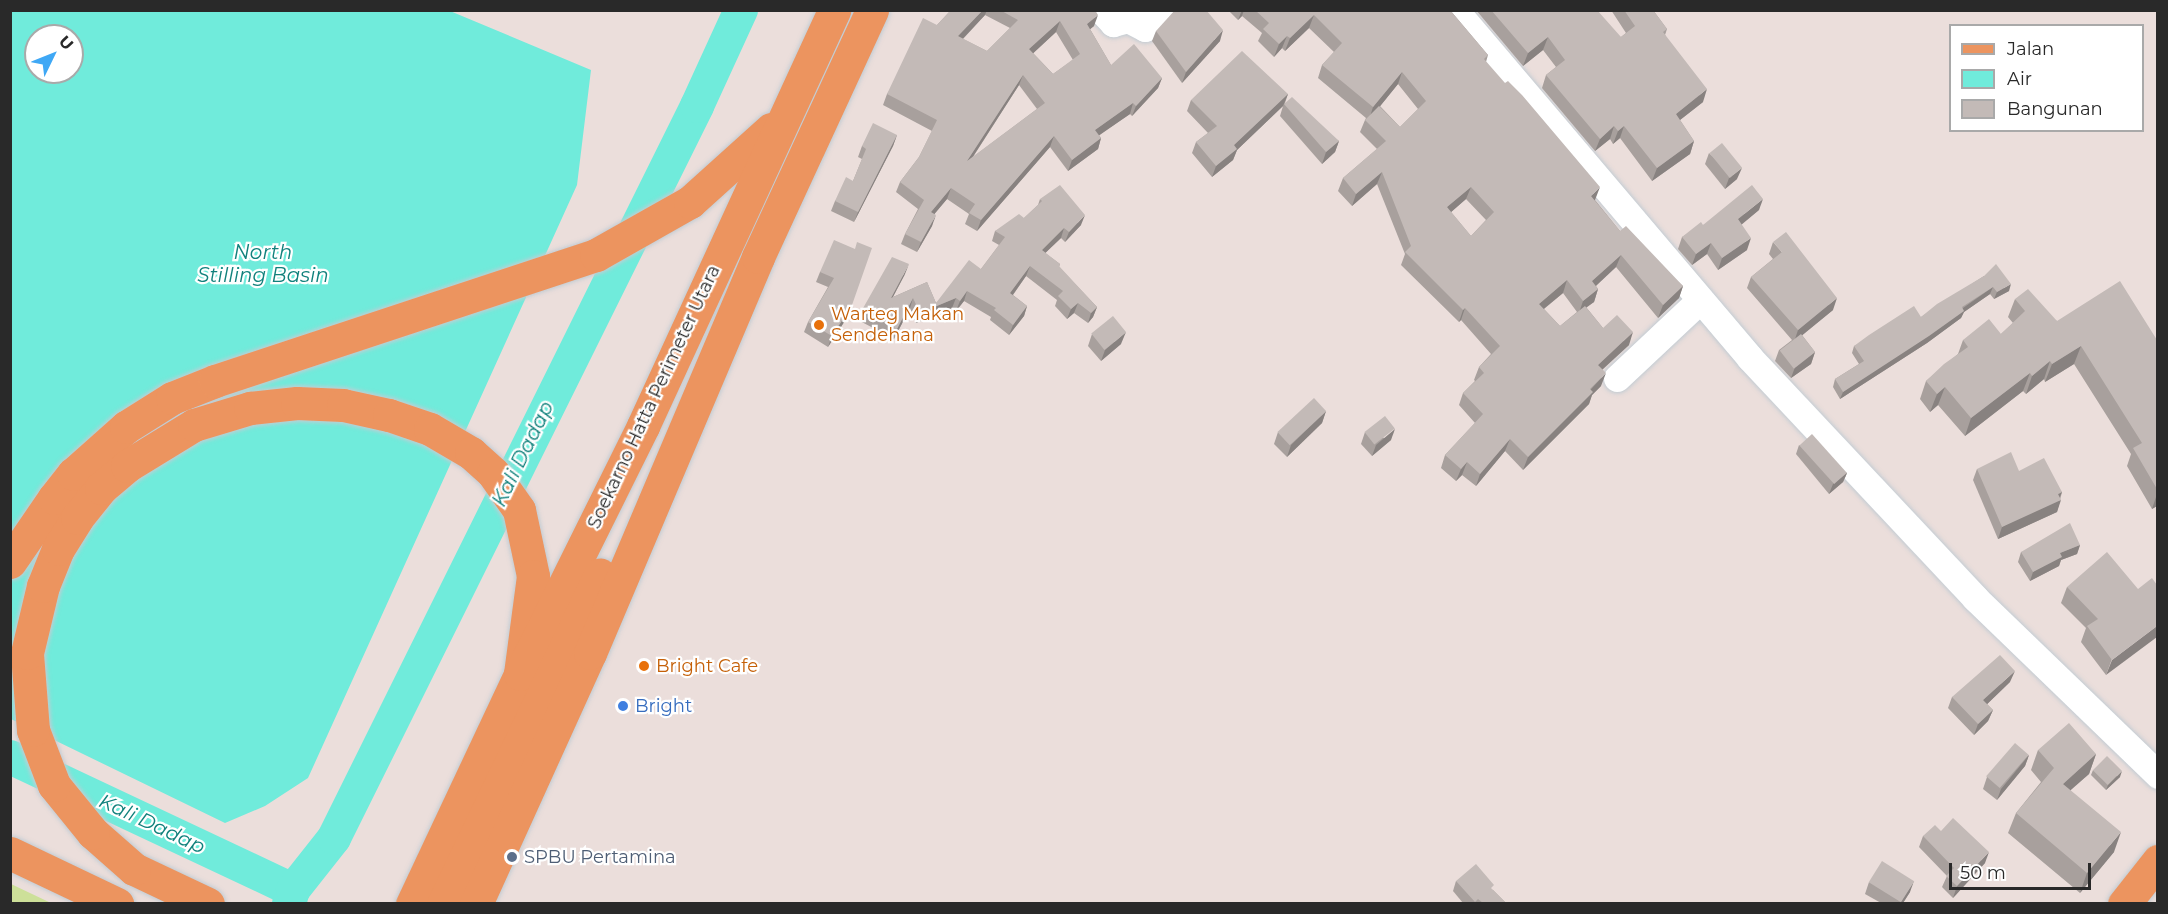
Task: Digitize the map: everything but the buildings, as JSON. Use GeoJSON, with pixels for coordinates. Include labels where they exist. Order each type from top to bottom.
{"type":"FeatureCollection","features":[{"type":"Feature","properties":{"kind":"main road","name":"Soekarno Hatta Perimeter Utara"},"geometry":{"type":"LineString","coordinates":[[533,680],[643,426],[834,10]]}},
{"type":"Feature","properties":{"kind":"main road"},"geometry":{"type":"LineString","coordinates":[[477,903],[590,653],[758,257],[872,10]]}},
{"type":"Feature","properties":{"kind":"main road"},"geometry":{"type":"LineString","coordinates":[[10,562],[73,474],[126,427],[172,398],[215,381],[596,255],[690,202],[784,118]]}},
{"type":"Feature","properties":{"kind":"main road"},"geometry":{"type":"LineString","coordinates":[[412,903],[758,257]]}},
{"type":"Feature","properties":{"kind":"main road"},"geometry":{"type":"LineString","coordinates":[[208,903],[135,869],[93,833],[54,785],[33,730],[27,653],[34,613],[58,549],[78,518],[102,488],[127,466],[194,424],[250,408],[297,403],[343,405],[389,415],[430,429],[471,453],[493,473],[519,510],[533,576],[533,680],[443,903]]}},
{"type":"Feature","properties":{"kind":"main road"},"geometry":{"type":"LineString","coordinates":[[10,853],[117,903]]}},
{"type":"Feature","properties":{"kind":"main road"},"geometry":{"type":"LineString","coordinates":[[2124,903],[2157,861]]}},
{"type":"Feature","properties":{"kind":"street"},"geometry":{"type":"LineString","coordinates":[[1101,10],[1113,23],[1128,19],[1145,28],[1163,10]]}},
{"type":"Feature","properties":{"kind":"street"},"geometry":{"type":"LineString","coordinates":[[1455,10],[1750,358],[1975,598],[2157,775]]}},
{"type":"Feature","properties":{"kind":"street"},"geometry":{"type":"LineString","coordinates":[[1617,378],[1700,300]]}},
{"type":"Feature","properties":{"kind":"green space"},"geometry":{"type":"Polygon","coordinates":[[[11,884],[51,903],[11,903],[11,884]]]}},
{"type":"Feature","properties":{"kind":"water","name":"North Stilling Basin"},"geometry":{"type":"Polygon","coordinates":[[[10,11],[450,11],[591,70],[577,185],[308,778],[265,806],[225,823],[11,719],[10,11]]]}},
{"type":"Feature","properties":{"kind":"waterway","name":"Kali Dadap"},"geometry":{"type":"LineString","coordinates":[[289,904],[293,890],[334,838],[697,106],[741,10]]}},
{"type":"Feature","properties":{"kind":"waterway","name":"Kali Dadap"},"geometry":{"type":"LineString","coordinates":[[10,757],[293,890]]}},
{"type":"Feature","properties":{"kind":"place","name":"Warteg Makan Sendehana"},"geometry":{"type":"Point","coordinates":[819,325]}},
{"type":"Feature","properties":{"kind":"place","name":"Bright Cafe"},"geometry":{"type":"Point","coordinates":[644,666]}},
{"type":"Feature","properties":{"kind":"place","name":"Bright"},"geometry":{"type":"Point","coordinates":[623,706]}},
{"type":"Feature","properties":{"kind":"place","name":"SPBU Pertamina"},"geometry":{"type":"Point","coordinates":[512,857]}}]}
